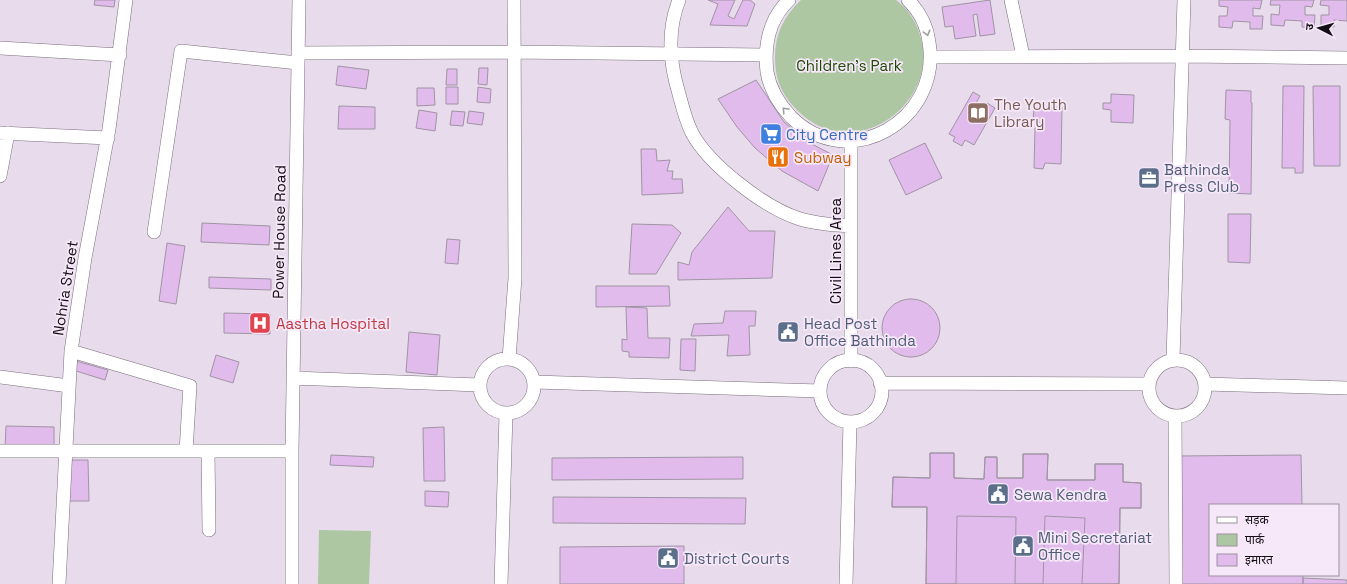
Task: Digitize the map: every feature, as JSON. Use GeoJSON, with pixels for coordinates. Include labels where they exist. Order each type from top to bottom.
{"type":"FeatureCollection","features":[{"type":"Feature","properties":{"kind":"street","name":"Nohria Street"},"geometry":{"type":"LineString","coordinates":[[59,584],[71,352],[85,258],[108,138],[126,0]]}},
{"type":"Feature","properties":{"kind":"street","name":"Power House Road"},"geometry":{"type":"LineString","coordinates":[[292,584],[292,451],[299,0]]}},
{"type":"Feature","properties":{"kind":"street"},"geometry":{"type":"LineString","coordinates":[[509,359],[515,278],[514,0]]}},
{"type":"Feature","properties":{"kind":"street"},"geometry":{"type":"LineString","coordinates":[[679,0],[672,16],[670,37],[672,69],[688,124],[703,148],[726,174],[771,205],[794,216],[810,221],[851,226]]}},
{"type":"Feature","properties":{"kind":"street"},"geometry":{"type":"LineString","coordinates":[[788,0],[782,6],[770,29],[765,55],[768,82],[781,106],[800,125],[824,137],[851,141],[876,136],[899,124],[916,105],[928,82],[932,57],[928,31],[916,8],[908,0]]}},
{"type":"Feature","properties":{"kind":"street"},"geometry":{"type":"LineString","coordinates":[[1012,0],[1023,56]]}},
{"type":"Feature","properties":{"kind":"street"},"geometry":{"type":"LineString","coordinates":[[1173,359],[1184,56],[1184,0]]}},
{"type":"Feature","properties":{"kind":"street"},"geometry":{"type":"LineString","coordinates":[[0,48],[120,55]]}},
{"type":"Feature","properties":{"kind":"street"},"geometry":{"type":"LineString","coordinates":[[154,232],[181,51],[298,58],[513,52],[765,55]]}},
{"type":"Feature","properties":{"kind":"street"},"geometry":{"type":"LineString","coordinates":[[932,57],[1184,56],[1347,58]]}},
{"type":"Feature","properties":{"kind":"street"},"geometry":{"type":"LineString","coordinates":[[0,176],[4,133],[108,138]]}},
{"type":"Feature","properties":{"kind":"street","name":"Civil Lines Area"},"geometry":{"type":"LineString","coordinates":[[851,141],[852,360]]}},
{"type":"Feature","properties":{"kind":"street"},"geometry":{"type":"LineString","coordinates":[[71,352],[190,386],[186,451]]}},
{"type":"Feature","properties":{"kind":"street"},"geometry":{"type":"LineString","coordinates":[[509,359],[522,363],[531,373],[534,382],[534,389],[530,402],[518,412],[506,414],[491,409],[482,399],[479,385],[484,370],[496,360],[509,359]]}},
{"type":"Feature","properties":{"kind":"street"},"geometry":{"type":"LineString","coordinates":[[1173,359],[1182,359],[1190,362],[1202,375],[1205,384],[1205,393],[1197,408],[1187,414],[1175,416],[1162,412],[1152,402],[1148,384],[1151,375],[1156,368],[1164,362],[1173,359]]}},
{"type":"Feature","properties":{"kind":"street"},"geometry":{"type":"LineString","coordinates":[[852,360],[861,362],[876,374],[880,383],[881,397],[875,410],[868,417],[860,421],[850,422],[841,421],[829,413],[821,400],[820,391],[822,381],[826,373],[833,366],[852,360]]}},
{"type":"Feature","properties":{"kind":"street"},"geometry":{"type":"LineString","coordinates":[[0,377],[69,386]]}},
{"type":"Feature","properties":{"kind":"street"},"geometry":{"type":"LineString","coordinates":[[293,378],[479,385]]}},
{"type":"Feature","properties":{"kind":"street"},"geometry":{"type":"LineString","coordinates":[[534,382],[820,391]]}},
{"type":"Feature","properties":{"kind":"street"},"geometry":{"type":"LineString","coordinates":[[880,383],[1148,384]]}},
{"type":"Feature","properties":{"kind":"street"},"geometry":{"type":"LineString","coordinates":[[1205,384],[1347,388]]}},
{"type":"Feature","properties":{"kind":"street"},"geometry":{"type":"LineString","coordinates":[[501,584],[506,414]]}},
{"type":"Feature","properties":{"kind":"street"},"geometry":{"type":"LineString","coordinates":[[1175,416],[1176,584]]}},
{"type":"Feature","properties":{"kind":"street"},"geometry":{"type":"LineString","coordinates":[[846,584],[850,422]]}},
{"type":"Feature","properties":{"kind":"street"},"geometry":{"type":"LineString","coordinates":[[0,451],[292,451]]}},
{"type":"Feature","properties":{"kind":"street"},"geometry":{"type":"LineString","coordinates":[[208,451],[209,530]]}},
{"type":"Feature","properties":{"kind":"green space","name":"Children's Park"},"geometry":{"type":"Polygon","coordinates":[[[801,0],[896,0],[906,9],[922,41],[922,68],[913,93],[896,113],[874,127],[848,132],[822,127],[793,106],[783,92],[779,82],[776,71],[775,50],[779,32],[783,24],[788,15],[801,0]]]}},
{"type":"Feature","properties":{"kind":"green space"},"geometry":{"type":"Polygon","coordinates":[[[319,530],[371,531],[369,584],[318,584],[319,530]]]}},
{"type":"Feature","properties":{"kind":"building"},"geometry":{"type":"Polygon","coordinates":[[[95,0],[115,0],[114,7],[94,5],[95,0]]]}},
{"type":"Feature","properties":{"kind":"building"},"geometry":{"type":"Polygon","coordinates":[[[708,0],[735,0],[728,16],[734,19],[743,0],[750,0],[755,4],[747,26],[710,25],[718,4],[708,0]]]}},
{"type":"Feature","properties":{"kind":"building"},"geometry":{"type":"Polygon","coordinates":[[[990,0],[995,34],[980,36],[977,14],[973,15],[976,36],[955,39],[953,26],[945,27],[942,7],[990,0]]]}},
{"type":"Feature","properties":{"kind":"building"},"geometry":{"type":"Polygon","coordinates":[[[1219,0],[1262,0],[1260,9],[1253,8],[1253,16],[1263,16],[1262,29],[1250,29],[1250,22],[1233,21],[1232,28],[1219,27],[1219,16],[1227,16],[1228,7],[1219,6],[1219,0]]]}},
{"type":"Feature","properties":{"kind":"building"},"geometry":{"type":"Polygon","coordinates":[[[1271,0],[1314,0],[1312,7],[1305,6],[1305,15],[1315,15],[1314,28],[1302,27],[1302,21],[1285,20],[1284,26],[1271,25],[1271,14],[1279,15],[1280,5],[1270,5],[1271,0]]]}},
{"type":"Feature","properties":{"kind":"building"},"geometry":{"type":"Polygon","coordinates":[[[1321,0],[1347,0],[1347,21],[1334,20],[1334,27],[1321,26],[1321,15],[1329,15],[1329,6],[1320,5],[1321,0]]]}},
{"type":"Feature","properties":{"kind":"building"},"geometry":{"type":"Polygon","coordinates":[[[338,66],[369,70],[366,89],[336,85],[338,66]]]}},
{"type":"Feature","properties":{"kind":"building"},"geometry":{"type":"Polygon","coordinates":[[[479,68],[488,68],[487,85],[478,84],[479,68]]]}},
{"type":"Feature","properties":{"kind":"building"},"geometry":{"type":"Polygon","coordinates":[[[447,69],[457,69],[457,85],[446,85],[447,69]]]}},
{"type":"Feature","properties":{"kind":"building","name":"City Centre"},"geometry":{"type":"Polygon","coordinates":[[[756,80],[784,122],[806,141],[833,155],[818,191],[782,171],[755,148],[737,127],[718,99],[756,80]]]}},
{"type":"Feature","properties":{"kind":"building"},"geometry":{"type":"Polygon","coordinates":[[[1283,86],[1304,86],[1303,173],[1295,173],[1295,168],[1282,168],[1283,86]]]}},
{"type":"Feature","properties":{"kind":"building"},"geometry":{"type":"Polygon","coordinates":[[[1313,86],[1340,86],[1340,166],[1314,166],[1313,86]]]}},
{"type":"Feature","properties":{"kind":"building"},"geometry":{"type":"Polygon","coordinates":[[[446,87],[458,87],[458,104],[446,104],[446,87]]]}},
{"type":"Feature","properties":{"kind":"building"},"geometry":{"type":"Polygon","coordinates":[[[478,87],[491,89],[490,103],[477,102],[478,87]]]}},
{"type":"Feature","properties":{"kind":"building"},"geometry":{"type":"Polygon","coordinates":[[[417,88],[434,88],[435,105],[417,106],[417,88]]]}},
{"type":"Feature","properties":{"kind":"building"},"geometry":{"type":"Polygon","coordinates":[[[1226,90],[1251,91],[1251,194],[1229,193],[1230,120],[1225,119],[1226,90]]]}},
{"type":"Feature","properties":{"kind":"building"},"geometry":{"type":"Polygon","coordinates":[[[973,92],[980,96],[976,103],[984,108],[987,103],[995,108],[974,145],[965,140],[962,146],[953,141],[955,137],[949,134],[973,92]]]}},
{"type":"Feature","properties":{"kind":"building"},"geometry":{"type":"Polygon","coordinates":[[[1111,94],[1134,95],[1133,123],[1111,122],[1111,110],[1103,109],[1103,103],[1111,103],[1111,94]]]}},
{"type":"Feature","properties":{"kind":"building"},"geometry":{"type":"Polygon","coordinates":[[[339,106],[375,107],[375,129],[338,129],[339,106]]]}},
{"type":"Feature","properties":{"kind":"building"},"geometry":{"type":"Polygon","coordinates":[[[1062,107],[1061,164],[1045,163],[1043,169],[1034,168],[1035,128],[1043,129],[1043,123],[1033,121],[1034,108],[1062,107]]]}},
{"type":"Feature","properties":{"kind":"building"},"geometry":{"type":"Polygon","coordinates":[[[419,110],[437,113],[435,131],[416,128],[419,110]]]}},
{"type":"Feature","properties":{"kind":"building"},"geometry":{"type":"Polygon","coordinates":[[[452,111],[465,112],[463,126],[450,125],[452,111]]]}},
{"type":"Feature","properties":{"kind":"building"},"geometry":{"type":"Polygon","coordinates":[[[469,111],[484,113],[482,125],[467,123],[469,111]]]}},
{"type":"Feature","properties":{"kind":"building"},"geometry":{"type":"Polygon","coordinates":[[[925,143],[942,178],[906,195],[889,160],[925,143]]]}},
{"type":"Feature","properties":{"kind":"building"},"geometry":{"type":"Polygon","coordinates":[[[641,149],[656,149],[657,161],[670,160],[667,171],[673,171],[672,179],[682,179],[683,193],[642,195],[641,149]]]}},
{"type":"Feature","properties":{"kind":"building"},"geometry":{"type":"Polygon","coordinates":[[[728,207],[749,231],[775,231],[772,278],[678,280],[678,262],[689,265],[692,252],[728,207]]]}},
{"type":"Feature","properties":{"kind":"building"},"geometry":{"type":"Polygon","coordinates":[[[1228,214],[1251,214],[1250,263],[1228,262],[1228,214]]]}},
{"type":"Feature","properties":{"kind":"building"},"geometry":{"type":"Polygon","coordinates":[[[202,223],[270,226],[269,245],[201,242],[202,223]]]}},
{"type":"Feature","properties":{"kind":"building"},"geometry":{"type":"Polygon","coordinates":[[[632,224],[672,225],[681,233],[656,274],[629,274],[632,224]]]}},
{"type":"Feature","properties":{"kind":"building"},"geometry":{"type":"Polygon","coordinates":[[[447,239],[460,240],[458,264],[445,263],[447,239]]]}},
{"type":"Feature","properties":{"kind":"building"},"geometry":{"type":"Polygon","coordinates":[[[167,243],[185,246],[176,304],[159,301],[167,243]]]}},
{"type":"Feature","properties":{"kind":"building"},"geometry":{"type":"Polygon","coordinates":[[[209,277],[271,279],[271,290],[209,288],[209,277]]]}},
{"type":"Feature","properties":{"kind":"building"},"geometry":{"type":"Polygon","coordinates":[[[596,286],[669,286],[670,306],[596,307],[596,286]]]}},
{"type":"Feature","properties":{"kind":"building"},"geometry":{"type":"Polygon","coordinates":[[[911,299],[922,301],[935,312],[938,317],[940,328],[938,339],[927,352],[922,355],[911,357],[900,355],[887,344],[884,339],[882,328],[884,317],[895,304],[900,301],[911,299]]]}},
{"type":"Feature","properties":{"kind":"building"},"geometry":{"type":"Polygon","coordinates":[[[626,307],[647,308],[648,338],[670,338],[669,358],[629,357],[629,352],[622,351],[622,339],[627,340],[626,307]]]}},
{"type":"Feature","properties":{"kind":"building"},"geometry":{"type":"Polygon","coordinates":[[[725,311],[756,311],[755,326],[749,326],[750,355],[727,356],[729,335],[691,336],[694,324],[723,323],[725,311]]]}},
{"type":"Feature","properties":{"kind":"building"},"geometry":{"type":"Polygon","coordinates":[[[224,313],[270,314],[270,334],[224,333],[224,313]]]}},
{"type":"Feature","properties":{"kind":"building"},"geometry":{"type":"Polygon","coordinates":[[[409,332],[440,335],[437,375],[406,372],[409,332]]]}},
{"type":"Feature","properties":{"kind":"building"},"geometry":{"type":"Polygon","coordinates":[[[681,339],[696,339],[695,371],[680,370],[681,339]]]}},
{"type":"Feature","properties":{"kind":"building"},"geometry":{"type":"Polygon","coordinates":[[[216,355],[239,362],[233,383],[210,376],[216,355]]]}},
{"type":"Feature","properties":{"kind":"building"},"geometry":{"type":"Polygon","coordinates":[[[76,361],[108,370],[105,380],[73,370],[76,361]]]}},
{"type":"Feature","properties":{"kind":"building"},"geometry":{"type":"Polygon","coordinates":[[[6,426],[54,427],[54,449],[5,448],[6,426]]]}},
{"type":"Feature","properties":{"kind":"building"},"geometry":{"type":"Polygon","coordinates":[[[444,427],[445,481],[424,481],[423,428],[444,427]]]}},
{"type":"Feature","properties":{"kind":"building","name":"Mini Secretariat Office"},"geometry":{"type":"Polygon","coordinates":[[[930,453],[954,453],[954,478],[984,479],[985,457],[997,457],[997,478],[1023,478],[1023,454],[1048,454],[1047,480],[1095,480],[1095,464],[1123,464],[1123,482],[1141,483],[1141,508],[1120,508],[1119,584],[1082,584],[1085,518],[1045,516],[1043,584],[1015,584],[1016,517],[957,516],[956,584],[926,584],[927,507],[892,507],[893,477],[930,478],[930,453]]]}},
{"type":"Feature","properties":{"kind":"building","name":"Mini Secretariat Office"},"geometry":{"type":"Polygon","coordinates":[[[930,453],[954,453],[954,478],[984,479],[985,457],[997,457],[997,478],[1023,478],[1023,454],[1048,454],[1047,480],[1095,480],[1095,464],[1123,464],[1123,482],[1141,483],[1141,508],[1120,508],[1119,584],[926,584],[927,507],[892,507],[893,477],[930,478],[930,453]]]}},
{"type":"Feature","properties":{"kind":"building"},"geometry":{"type":"Polygon","coordinates":[[[331,455],[374,457],[373,467],[330,465],[331,455]]]}},
{"type":"Feature","properties":{"kind":"building"},"geometry":{"type":"Polygon","coordinates":[[[1301,455],[1302,504],[1209,504],[1209,576],[1303,576],[1303,584],[1176,584],[1175,456],[1301,455]]]}},
{"type":"Feature","properties":{"kind":"building"},"geometry":{"type":"Polygon","coordinates":[[[743,457],[743,479],[552,480],[552,458],[743,457]]]}},
{"type":"Feature","properties":{"kind":"building"},"geometry":{"type":"Polygon","coordinates":[[[68,460],[88,460],[89,501],[69,501],[68,460]]]}},
{"type":"Feature","properties":{"kind":"building"},"geometry":{"type":"Polygon","coordinates":[[[425,491],[449,492],[448,507],[425,506],[425,491]]]}},
{"type":"Feature","properties":{"kind":"building"},"geometry":{"type":"Polygon","coordinates":[[[553,497],[746,498],[745,524],[553,523],[553,497]]]}},
{"type":"Feature","properties":{"kind":"building"},"geometry":{"type":"Polygon","coordinates":[[[684,546],[684,584],[560,584],[560,547],[684,546]]]}},
{"type":"Feature","properties":{"kind":"building"},"geometry":{"type":"Polygon","coordinates":[[[1303,578],[1347,580],[1347,584],[1303,584],[1303,578]]]}},
{"type":"Feature","properties":{"kind":"place","name":"The Youth Library"},"geometry":{"type":"Point","coordinates":[978,113]}},
{"type":"Feature","properties":{"kind":"place","name":"City Centre"},"geometry":{"type":"Point","coordinates":[771,134]}},
{"type":"Feature","properties":{"kind":"place","name":"Subway"},"geometry":{"type":"Point","coordinates":[778,157]}},
{"type":"Feature","properties":{"kind":"place","name":"Bathinda Press Club"},"geometry":{"type":"Point","coordinates":[1149,178]}},
{"type":"Feature","properties":{"kind":"place","name":"Aastha Hospital"},"geometry":{"type":"Point","coordinates":[260,323]}},
{"type":"Feature","properties":{"kind":"place","name":"Head Post Office Bathinda"},"geometry":{"type":"Point","coordinates":[788,332]}},
{"type":"Feature","properties":{"kind":"place","name":"Sewa Kendra"},"geometry":{"type":"Point","coordinates":[998,494]}},
{"type":"Feature","properties":{"kind":"place","name":"Mini Secretariat Office"},"geometry":{"type":"Point","coordinates":[1023,546]}},
{"type":"Feature","properties":{"kind":"place","name":"District Courts"},"geometry":{"type":"Point","coordinates":[668,558]}}]}
